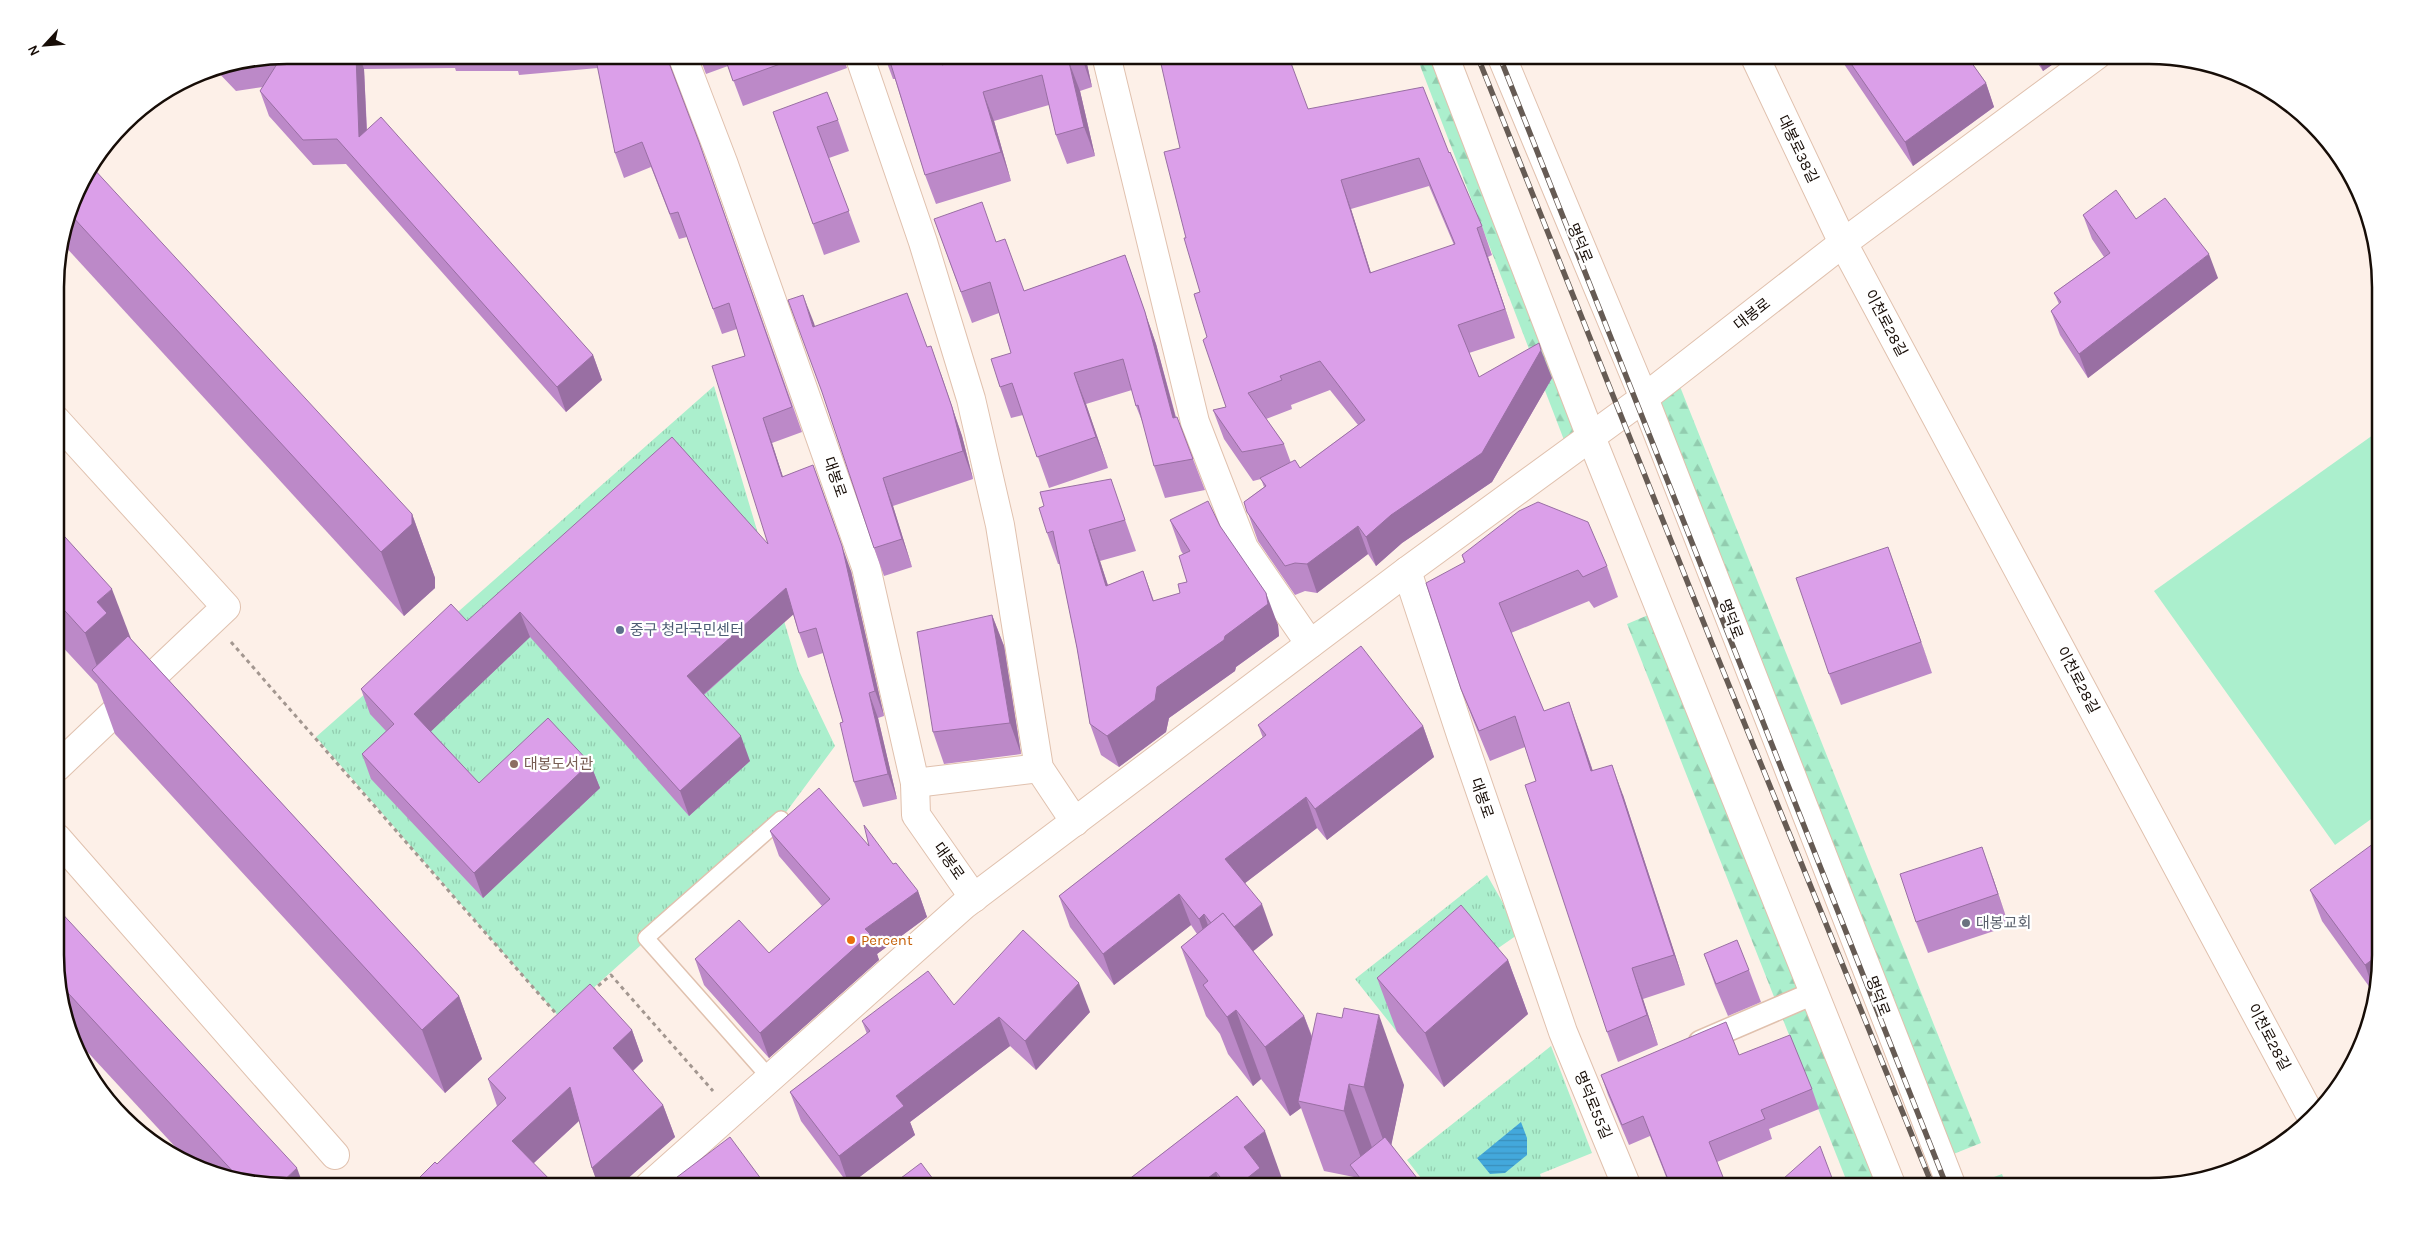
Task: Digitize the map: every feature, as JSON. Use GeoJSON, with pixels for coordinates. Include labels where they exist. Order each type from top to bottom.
{"type":"FeatureCollection","features":[{"type":"Feature","properties":{"kind":"street","name":"대봉로"},"geometry":{"type":"LineString","coordinates":[[685,64],[723,162],[866,567],[915,783],[916,814],[974,898]]}},
{"type":"Feature","properties":{"kind":"street"},"geometry":{"type":"LineString","coordinates":[[862,64],[923,242],[971,399],[1000,525],[1039,768],[1075,822]]}},
{"type":"Feature","properties":{"kind":"street"},"geometry":{"type":"LineString","coordinates":[[1108,64],[1196,422],[1244,548],[1310,644]]}},
{"type":"Feature","properties":{"kind":"street"},"geometry":{"type":"LineString","coordinates":[[1447,64],[1591,437],[1888,1178]]}},
{"type":"Feature","properties":{"kind":"street","name":"명덕로"},"geometry":{"type":"LineString","coordinates":[[1505,64],[1644,398],[1948,1178]]}},
{"type":"Feature","properties":{"kind":"street","name":"대봉로38길"},"geometry":{"type":"LineString","coordinates":[[1758,64],[1843,242]]}},
{"type":"Feature","properties":{"kind":"street","name":"대봉로"},"geometry":{"type":"LineString","coordinates":[[658,1178],[974,898],[1407,571],[1644,398],[1843,242],[2085,64]]}},
{"type":"Feature","properties":{"kind":"street","name":"이천로28길"},"geometry":{"type":"LineString","coordinates":[[1843,242],[2308,1111]]}},
{"type":"Feature","properties":{"kind":"street"},"geometry":{"type":"LineString","coordinates":[[64,429],[226,607],[64,759]]}},
{"type":"Feature","properties":{"kind":"street","name":"대봉로"},"geometry":{"type":"LineString","coordinates":[[1407,571],[1452,710],[1560,1024]]}},
{"type":"Feature","properties":{"kind":"street"},"geometry":{"type":"LineString","coordinates":[[915,783],[1039,768]]}},
{"type":"Feature","properties":{"kind":"street"},"geometry":{"type":"LineString","coordinates":[[64,846],[335,1155]]}},
{"type":"Feature","properties":{"kind":"street"},"geometry":{"type":"LineString","coordinates":[[1678,1051],[1814,993]]}},
{"type":"Feature","properties":{"kind":"street","name":"명덕로55길"},"geometry":{"type":"LineString","coordinates":[[1560,1024],[1596,1086],[1624,1178]]}},
{"type":"Feature","properties":{"kind":"lane"},"geometry":{"type":"LineString","coordinates":[[770,1078],[646,938],[781,820]]}},
{"type":"Feature","properties":{"kind":"path"},"geometry":{"type":"LineString","coordinates":[[212,621],[316,737],[560,1018],[563,1015]]}},
{"type":"Feature","properties":{"kind":"path"},"geometry":{"type":"LineString","coordinates":[[591,992],[611,975],[732,1112]]}},
{"type":"Feature","properties":{"kind":"green space"},"geometry":{"type":"Polygon","coordinates":[[[1419,64],[1447,64],[1591,437],[1569,453],[1419,64]]]}},
{"type":"Feature","properties":{"kind":"green space"},"geometry":{"type":"Polygon","coordinates":[[[1675,374],[1981,1143],[1941,1159],[1644,398],[1675,374]]]}},
{"type":"Feature","properties":{"kind":"green space"},"geometry":{"type":"Polygon","coordinates":[[[714,386],[799,671],[835,746],[781,819],[560,1018],[316,737],[714,386]]]}},
{"type":"Feature","properties":{"kind":"green space"},"geometry":{"type":"Polygon","coordinates":[[[2372,436],[2372,818],[2335,845],[2154,591],[2372,436]]]}},
{"type":"Feature","properties":{"kind":"green space"},"geometry":{"type":"Polygon","coordinates":[[[1660,610],[1888,1178],[1845,1178],[1627,624],[1660,610]]]}},
{"type":"Feature","properties":{"kind":"green space"},"geometry":{"type":"Polygon","coordinates":[[[1487,875],[1520,933],[1481,960],[1397,1032],[1355,979],[1487,875]]]}},
{"type":"Feature","properties":{"kind":"green space"},"geometry":{"type":"Polygon","coordinates":[[[1551,1046],[1592,1153],[1540,1174],[1541,1178],[1421,1178],[1407,1160],[1551,1046]]]}},
{"type":"Feature","properties":{"kind":"green space"},"geometry":{"type":"Polygon","coordinates":[[[2002,1174],[2004,1178],[1991,1178],[2002,1174]]]}},
{"type":"Feature","properties":{"kind":"water"},"geometry":{"type":"Polygon","coordinates":[[[1521,1122],[1527,1138],[1527,1155],[1505,1173],[1490,1174],[1477,1158],[1521,1122]]]}},
{"type":"Feature","properties":{"kind":"building"},"geometry":{"type":"Polygon","coordinates":[[[277,64],[356,64],[359,137],[381,117],[593,355],[557,387],[337,139],[303,140],[260,91],[277,64]]]}},
{"type":"Feature","properties":{"kind":"building"},"geometry":{"type":"Polygon","coordinates":[[[597,64],[669,64],[699,142],[792,407],[763,418],[782,477],[813,465],[842,546],[875,691],[869,693],[888,774],[854,782],[840,723],[843,722],[816,628],[799,633],[786,588],[687,676],[741,736],[680,791],[520,612],[414,714],[479,783],[548,718],[590,763],[474,873],[362,754],[394,724],[361,689],[451,604],[467,621],[672,437],[768,544],[712,366],[745,356],[729,303],[713,309],[678,212],[670,214],[642,142],[615,153],[597,64]]]}},
{"type":"Feature","properties":{"kind":"building"},"geometry":{"type":"Polygon","coordinates":[[[727,64],[780,64],[733,81],[727,64]]]}},
{"type":"Feature","properties":{"kind":"building"},"geometry":{"type":"Polygon","coordinates":[[[891,64],[1069,64],[1084,127],[1056,135],[1042,75],[983,92],[1001,152],[925,175],[891,64]]]}},
{"type":"Feature","properties":{"kind":"building"},"geometry":{"type":"Polygon","coordinates":[[[1161,64],[1291,64],[1308,109],[1423,87],[1449,153],[1482,226],[1477,228],[1505,309],[1458,325],[1479,377],[1539,343],[1541,350],[1482,453],[1391,515],[1366,537],[1358,526],[1307,564],[1295,563],[1285,566],[1247,512],[1244,502],[1266,486],[1260,478],[1295,460],[1300,468],[1365,420],[1320,361],[1280,376],[1282,380],[1248,393],[1284,444],[1242,452],[1213,410],[1226,407],[1203,340],[1207,337],[1194,294],[1200,292],[1184,238],[1186,238],[1164,152],[1180,148],[1161,64]],[[1419,158],[1341,180],[1370,273],[1455,244],[1419,158]]]}},
{"type":"Feature","properties":{"kind":"building"},"geometry":{"type":"Polygon","coordinates":[[[1851,64],[1972,64],[1986,83],[1905,142],[1851,64]]]}},
{"type":"Feature","properties":{"kind":"building"},"geometry":{"type":"Polygon","coordinates":[[[827,92],[838,120],[817,127],[849,211],[813,224],[773,112],[827,92]]]}},
{"type":"Feature","properties":{"kind":"building"},"geometry":{"type":"Polygon","coordinates":[[[96,171],[412,514],[412,524],[381,552],[75,219],[81,201],[96,171]]]}},
{"type":"Feature","properties":{"kind":"building"},"geometry":{"type":"Polygon","coordinates":[[[2116,190],[2136,219],[2165,198],[2209,254],[2079,354],[2051,311],[2061,302],[2054,293],[2110,253],[2083,215],[2116,190]]]}},
{"type":"Feature","properties":{"kind":"building"},"geometry":{"type":"Polygon","coordinates":[[[982,202],[996,242],[1005,239],[1024,291],[1125,255],[1145,312],[1173,418],[1177,417],[1193,459],[1154,466],[1138,405],[1136,406],[1123,359],[1074,373],[1096,437],[1037,457],[1012,383],[1000,387],[991,359],[1011,353],[990,282],[961,292],[934,219],[982,202]]]}},
{"type":"Feature","properties":{"kind":"building"},"geometry":{"type":"Polygon","coordinates":[[[907,293],[927,347],[931,346],[952,407],[963,451],[883,478],[902,539],[874,548],[822,392],[788,300],[803,295],[813,327],[907,293]]]}},
{"type":"Feature","properties":{"kind":"building"},"geometry":{"type":"Polygon","coordinates":[[[1111,479],[1125,520],[1089,530],[1106,586],[1143,571],[1153,601],[1180,593],[1178,584],[1187,582],[1179,556],[1190,551],[1170,520],[1208,501],[1220,526],[1266,593],[1268,604],[1225,636],[1224,640],[1157,687],[1155,700],[1107,736],[1090,724],[1077,648],[1053,531],[1047,533],[1039,508],[1044,506],[1040,492],[1111,479]]]}},
{"type":"Feature","properties":{"kind":"building"},"geometry":{"type":"Polygon","coordinates":[[[1538,502],[1588,522],[1607,566],[1583,577],[1578,570],[1499,603],[1544,711],[1569,702],[1591,771],[1612,765],[1674,955],[1632,968],[1647,1015],[1607,1032],[1525,785],[1536,781],[1515,716],[1479,731],[1461,689],[1426,583],[1465,562],[1462,555],[1519,511],[1538,502]]]}},
{"type":"Feature","properties":{"kind":"building"},"geometry":{"type":"Polygon","coordinates":[[[64,536],[112,589],[97,602],[107,613],[85,633],[64,610],[64,536]]]}},
{"type":"Feature","properties":{"kind":"building"},"geometry":{"type":"Polygon","coordinates":[[[1888,547],[1921,642],[1829,674],[1796,578],[1888,547]]]}},
{"type":"Feature","properties":{"kind":"building"},"geometry":{"type":"Polygon","coordinates":[[[992,615],[1010,723],[933,732],[917,632],[992,615]]]}},
{"type":"Feature","properties":{"kind":"building"},"geometry":{"type":"Polygon","coordinates":[[[128,636],[459,996],[422,1030],[92,670],[128,636]]]}},
{"type":"Feature","properties":{"kind":"building"},"geometry":{"type":"Polygon","coordinates":[[[1361,646],[1423,726],[1315,809],[1306,797],[1225,859],[1262,904],[1234,927],[1223,913],[1211,923],[1204,914],[1199,919],[1179,894],[1103,954],[1059,896],[1266,735],[1258,725],[1361,646]]]}},
{"type":"Feature","properties":{"kind":"building"},"geometry":{"type":"Polygon","coordinates":[[[819,788],[869,846],[864,825],[893,864],[896,863],[918,891],[865,929],[870,934],[760,1033],[695,959],[739,920],[769,953],[830,899],[770,831],[819,788]]]}},
{"type":"Feature","properties":{"kind":"building"},"geometry":{"type":"Polygon","coordinates":[[[2372,845],[2372,960],[2365,965],[2310,890],[2372,845]]]}},
{"type":"Feature","properties":{"kind":"building"},"geometry":{"type":"Polygon","coordinates":[[[1982,847],[1998,894],[1916,922],[1900,874],[1982,847]]]}},
{"type":"Feature","properties":{"kind":"building"},"geometry":{"type":"Polygon","coordinates":[[[1461,905],[1508,960],[1425,1033],[1377,978],[1461,905]]]}},
{"type":"Feature","properties":{"kind":"building"},"geometry":{"type":"Polygon","coordinates":[[[1223,913],[1304,1016],[1265,1047],[1236,1010],[1227,1017],[1203,985],[1208,981],[1181,947],[1223,913]]]}},
{"type":"Feature","properties":{"kind":"building"},"geometry":{"type":"Polygon","coordinates":[[[64,916],[297,1168],[286,1178],[272,1178],[233,1172],[67,992],[64,970],[64,916]]]}},
{"type":"Feature","properties":{"kind":"building"},"geometry":{"type":"Polygon","coordinates":[[[1023,930],[1079,983],[1025,1041],[999,1017],[896,1096],[904,1106],[839,1156],[790,1092],[870,1031],[862,1021],[928,971],[954,1005],[1023,930]]]}},
{"type":"Feature","properties":{"kind":"building"},"geometry":{"type":"Polygon","coordinates":[[[1737,940],[1749,970],[1716,984],[1704,954],[1737,940]]]}},
{"type":"Feature","properties":{"kind":"building"},"geometry":{"type":"Polygon","coordinates":[[[590,984],[632,1030],[613,1048],[663,1105],[592,1168],[570,1087],[512,1141],[548,1178],[419,1178],[435,1162],[437,1164],[506,1098],[488,1079],[590,984]]]}},
{"type":"Feature","properties":{"kind":"building"},"geometry":{"type":"Polygon","coordinates":[[[1344,1008],[1379,1015],[1364,1087],[1349,1084],[1344,1111],[1298,1101],[1317,1013],[1342,1018],[1344,1008]]]}},
{"type":"Feature","properties":{"kind":"building"},"geometry":{"type":"Polygon","coordinates":[[[1726,1022],[1739,1055],[1790,1035],[1812,1089],[1761,1110],[1765,1119],[1709,1142],[1723,1178],[1667,1178],[1643,1116],[1622,1125],[1601,1075],[1726,1022]]]}},
{"type":"Feature","properties":{"kind":"building"},"geometry":{"type":"Polygon","coordinates":[[[1237,1096],[1265,1131],[1244,1147],[1260,1168],[1247,1178],[1221,1178],[1216,1172],[1208,1178],[1131,1178],[1237,1096]]]}},
{"type":"Feature","properties":{"kind":"building"},"geometry":{"type":"Polygon","coordinates":[[[730,1137],[760,1178],[676,1178],[730,1137]]]}},
{"type":"Feature","properties":{"kind":"building"},"geometry":{"type":"Polygon","coordinates":[[[1385,1137],[1417,1178],[1360,1178],[1350,1165],[1385,1137]]]}},
{"type":"Feature","properties":{"kind":"building"},"geometry":{"type":"Polygon","coordinates":[[[1820,1146],[1832,1178],[1784,1178],[1820,1146]]]}},
{"type":"Feature","properties":{"kind":"building"},"geometry":{"type":"Polygon","coordinates":[[[921,1163],[932,1178],[901,1178],[921,1163]]]}},
{"type":"Feature","properties":{"kind":"railway"},"geometry":{"type":"LineString","coordinates":[[1481,64],[1715,651],[1929,1178]]}},
{"type":"Feature","properties":{"kind":"railway"},"geometry":{"type":"LineString","coordinates":[[1503,64],[1943,1178]]}},
{"type":"Feature","properties":{"kind":"place","name":"중구 청라국민센터"},"geometry":{"type":"Point","coordinates":[620,630]}},
{"type":"Feature","properties":{"kind":"place","name":"대봉도서관"},"geometry":{"type":"Point","coordinates":[514,764]}},
{"type":"Feature","properties":{"kind":"place","name":"대봉교회"},"geometry":{"type":"Point","coordinates":[1966,923]}},
{"type":"Feature","properties":{"kind":"place","name":"Percent"},"geometry":{"type":"Point","coordinates":[851,940]}}]}
